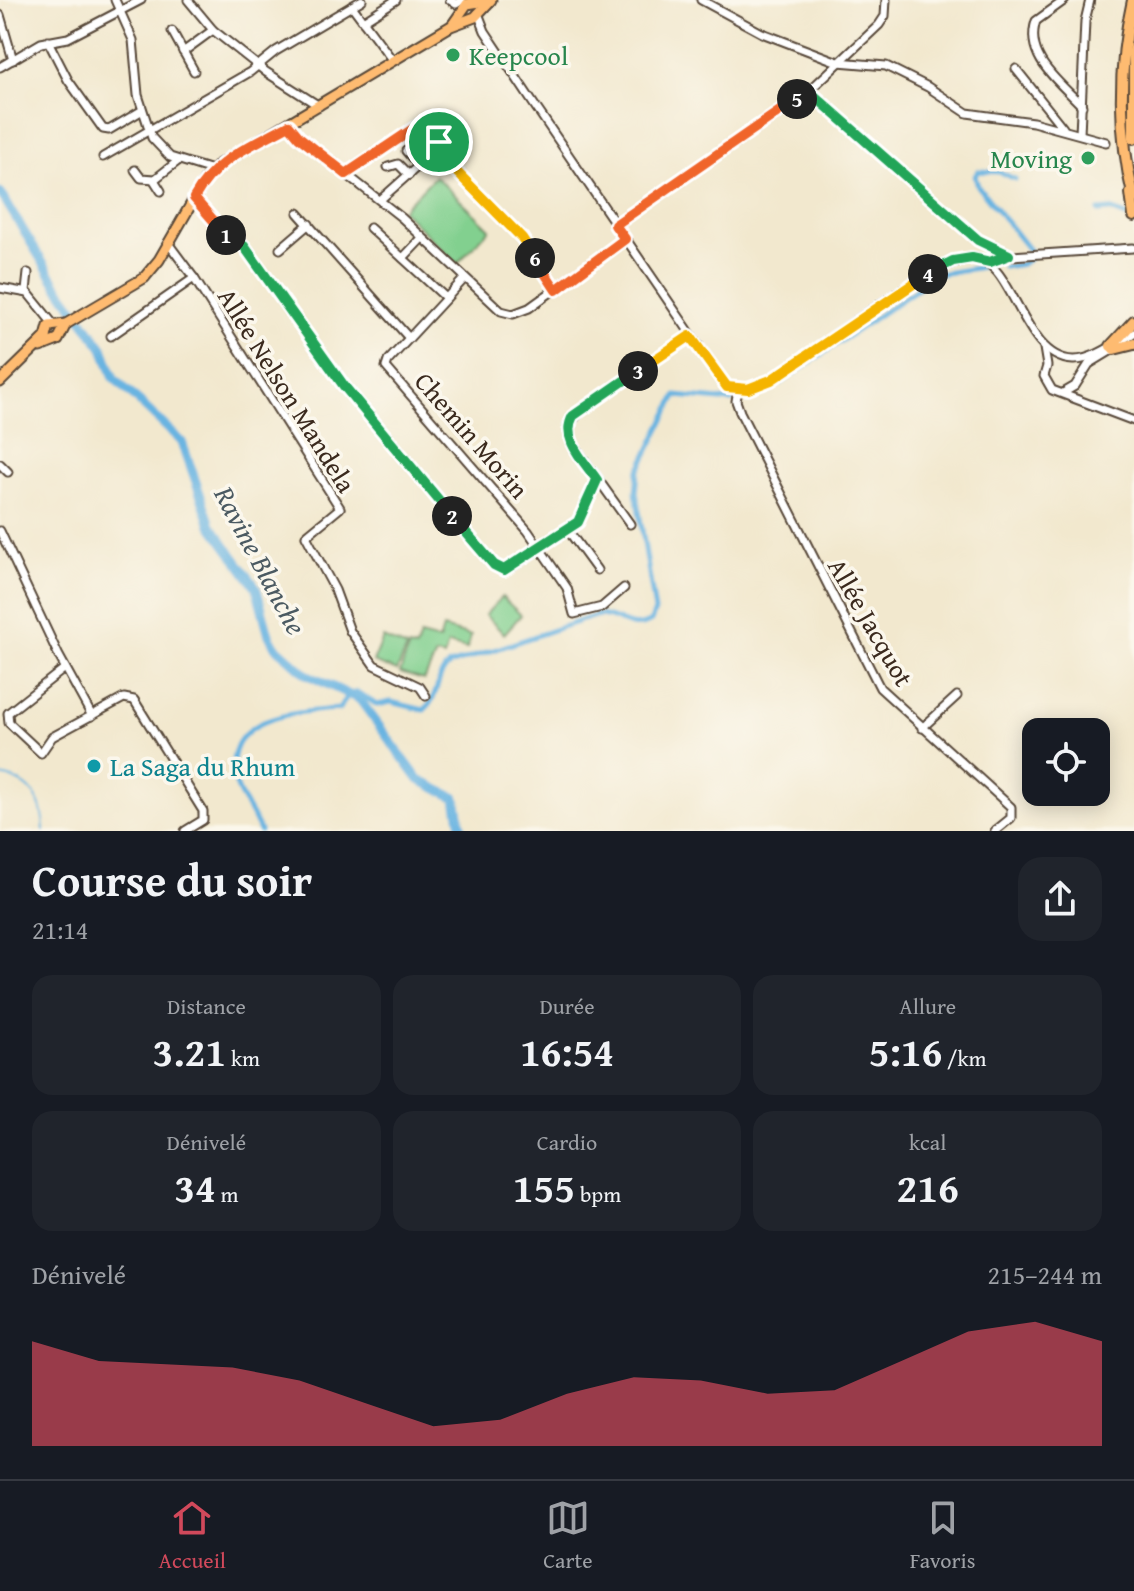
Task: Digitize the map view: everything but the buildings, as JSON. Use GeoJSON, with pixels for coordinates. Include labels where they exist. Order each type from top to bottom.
{"type":"FeatureCollection","features":[{"type":"Feature","properties":{"kind":"highway"},"geometry":{"type":"LineString","coordinates":[[1133,0],[1121,80],[1134,216]]}},
{"type":"Feature","properties":{"kind":"highway"},"geometry":{"type":"LineString","coordinates":[[1134,50],[1131,97],[1134,138]]}},
{"type":"Feature","properties":{"kind":"highway"},"geometry":{"type":"LineString","coordinates":[[1131,97],[1134,113]]}},
{"type":"Feature","properties":{"kind":"highway"},"geometry":{"type":"LineString","coordinates":[[1128,176],[1134,199]]}},
{"type":"Feature","properties":{"kind":"highway"},"geometry":{"type":"LineString","coordinates":[[1112,348],[1134,321]]}},
{"type":"Feature","properties":{"kind":"highway"},"geometry":{"type":"LineString","coordinates":[[1112,348],[1134,338]]}},
{"type":"Feature","properties":{"kind":"main road"},"geometry":{"type":"LineString","coordinates":[[0,382],[54,331],[144,278],[212,170],[451,26],[470,9],[490,0]]}},
{"type":"Feature","properties":{"kind":"street"},"geometry":{"type":"LineString","coordinates":[[115,0],[134,47],[141,111],[147,129],[161,150],[178,161],[212,170]]}},
{"type":"Feature","properties":{"kind":"street"},"geometry":{"type":"LineString","coordinates":[[0,67],[48,41],[68,38],[121,13],[141,0]]}},
{"type":"Feature","properties":{"kind":"street"},"geometry":{"type":"LineString","coordinates":[[188,0],[213,30],[257,66],[319,106]]}},
{"type":"Feature","properties":{"kind":"street"},"geometry":{"type":"LineString","coordinates":[[103,157],[362,0]]}},
{"type":"Feature","properties":{"kind":"street"},"geometry":{"type":"LineString","coordinates":[[450,0],[470,9],[720,380],[738,390],[771,380],[935,269],[989,255],[1133,248]]}},
{"type":"Feature","properties":{"kind":"street"},"geometry":{"type":"LineString","coordinates":[[701,0],[762,33],[838,62],[886,66],[928,87],[967,113],[1009,117],[1106,142]]}},
{"type":"Feature","properties":{"kind":"street"},"geometry":{"type":"LineString","coordinates":[[615,225],[809,91],[882,21],[886,0]]}},
{"type":"Feature","properties":{"kind":"street"},"geometry":{"type":"LineString","coordinates":[[1065,0],[1036,21],[1033,44],[1041,61],[1082,106]]}},
{"type":"Feature","properties":{"kind":"street"},"geometry":{"type":"LineString","coordinates":[[1080,134],[1085,21],[1090,0]]}},
{"type":"Feature","properties":{"kind":"street"},"geometry":{"type":"LineString","coordinates":[[363,21],[392,1]]}},
{"type":"Feature","properties":{"kind":"street"},"geometry":{"type":"LineString","coordinates":[[352,6],[393,61]]}},
{"type":"Feature","properties":{"kind":"street"},"geometry":{"type":"LineString","coordinates":[[0,15],[13,60]]}},
{"type":"Feature","properties":{"kind":"street"},"geometry":{"type":"LineString","coordinates":[[183,52],[213,30]]}},
{"type":"Feature","properties":{"kind":"street"},"geometry":{"type":"LineString","coordinates":[[172,31],[194,71]]}},
{"type":"Feature","properties":{"kind":"street"},"geometry":{"type":"LineString","coordinates":[[48,41],[68,80],[103,129],[109,130],[141,111]]}},
{"type":"Feature","properties":{"kind":"street"},"geometry":{"type":"LineString","coordinates":[[1016,69],[1064,130]]}},
{"type":"Feature","properties":{"kind":"street"},"geometry":{"type":"LineString","coordinates":[[809,91],[978,240],[1043,346],[1047,366],[1044,376],[1048,386],[1079,402],[1134,421]]}},
{"type":"Feature","properties":{"kind":"street"},"geometry":{"type":"LineString","coordinates":[[289,125],[299,137],[380,200],[501,311],[513,314],[556,290],[625,239]]}},
{"type":"Feature","properties":{"kind":"street"},"geometry":{"type":"LineString","coordinates":[[346,174],[416,127],[424,127],[442,146],[440,155]]}},
{"type":"Feature","properties":{"kind":"street"},"geometry":{"type":"LineString","coordinates":[[406,151],[419,166]]}},
{"type":"Feature","properties":{"kind":"street"},"geometry":{"type":"LineString","coordinates":[[380,200],[426,159],[440,155]]}},
{"type":"Feature","properties":{"kind":"street"},"geometry":{"type":"LineString","coordinates":[[440,155],[522,238],[556,290]]}},
{"type":"Feature","properties":{"kind":"street"},"geometry":{"type":"LineString","coordinates":[[154,180],[178,161]]}},
{"type":"Feature","properties":{"kind":"street"},"geometry":{"type":"LineString","coordinates":[[388,167],[398,164],[409,175]]}},
{"type":"Feature","properties":{"kind":"street"},"geometry":{"type":"LineString","coordinates":[[135,170],[139,177],[154,180],[161,191]]}},
{"type":"Feature","properties":{"kind":"street"},"geometry":{"type":"LineString","coordinates":[[194,198],[227,236],[244,246],[344,386],[494,565],[509,569],[580,520],[597,480]]}},
{"type":"Feature","properties":{"kind":"street"},"geometry":{"type":"LineString","coordinates":[[298,213],[409,338]]}},
{"type":"Feature","properties":{"kind":"street"},"geometry":{"type":"LineString","coordinates":[[280,249],[309,224]]}},
{"type":"Feature","properties":{"kind":"street"},"geometry":{"type":"LineString","coordinates":[[370,228],[446,298]]}},
{"type":"Feature","properties":{"kind":"street"},"geometry":{"type":"LineString","coordinates":[[403,258],[422,238]]}},
{"type":"Feature","properties":{"kind":"street","name":"Allée Nelson Mandela"},"geometry":{"type":"LineString","coordinates":[[168,243],[194,278],[340,508],[306,536],[335,590],[350,631],[374,665],[420,687],[426,696]]}},
{"type":"Feature","properties":{"kind":"street"},"geometry":{"type":"LineString","coordinates":[[997,273],[999,263],[1009,255]]}},
{"type":"Feature","properties":{"kind":"street"},"geometry":{"type":"LineString","coordinates":[[28,273],[26,291],[54,331]]}},
{"type":"Feature","properties":{"kind":"street"},"geometry":{"type":"LineString","coordinates":[[111,336],[194,278]]}},
{"type":"Feature","properties":{"kind":"street","name":"Chemin Morin"},"geometry":{"type":"LineString","coordinates":[[464,279],[388,361],[386,367],[541,547]]}},
{"type":"Feature","properties":{"kind":"street"},"geometry":{"type":"LineString","coordinates":[[0,288],[26,291]]}},
{"type":"Feature","properties":{"kind":"street"},"geometry":{"type":"LineString","coordinates":[[630,524],[572,443],[568,430],[570,421],[690,336]]}},
{"type":"Feature","properties":{"kind":"street"},"geometry":{"type":"LineString","coordinates":[[1043,346],[1059,358],[1071,360],[1112,348]]}},
{"type":"Feature","properties":{"kind":"street"},"geometry":{"type":"LineString","coordinates":[[1063,393],[1077,382],[1089,364],[1112,348]]}},
{"type":"Feature","properties":{"kind":"street"},"geometry":{"type":"LineString","coordinates":[[1047,366],[1059,358]]}},
{"type":"Feature","properties":{"kind":"street"},"geometry":{"type":"LineString","coordinates":[[1071,360],[1079,402]]}},
{"type":"Feature","properties":{"kind":"street","name":"Allée Jacquot"},"geometry":{"type":"LineString","coordinates":[[738,390],[736,401],[740,412],[880,688],[1011,807],[1011,818],[995,831]]}},
{"type":"Feature","properties":{"kind":"street"},"geometry":{"type":"LineString","coordinates":[[0,464],[8,472]]}},
{"type":"Feature","properties":{"kind":"street"},"geometry":{"type":"LineString","coordinates":[[567,529],[597,570]]}},
{"type":"Feature","properties":{"kind":"street"},"geometry":{"type":"LineString","coordinates":[[0,531],[65,668],[92,716]]}},
{"type":"Feature","properties":{"kind":"street"},"geometry":{"type":"LineString","coordinates":[[541,547],[567,588],[576,615],[602,607],[624,588]]}},
{"type":"Feature","properties":{"kind":"street"},"geometry":{"type":"LineString","coordinates":[[65,668],[8,713],[7,719],[41,753],[52,737],[124,698],[134,700],[203,811],[203,820],[185,831]]}},
{"type":"Feature","properties":{"kind":"street"},"geometry":{"type":"LineString","coordinates":[[922,728],[957,696]]}},
{"type":"Feature","properties":{"kind":"green space"},"geometry":{"type":"Polygon","coordinates":[[[435,176],[490,229],[457,264],[402,210],[435,176]]]}},
{"type":"Feature","properties":{"kind":"green space"},"geometry":{"type":"Polygon","coordinates":[[[502,597],[521,615],[504,634],[485,615],[502,597]]]}},
{"type":"Feature","properties":{"kind":"green space"},"geometry":{"type":"Polygon","coordinates":[[[443,628],[471,636],[467,649],[448,644],[444,657],[436,655],[424,680],[400,673],[409,647],[416,649],[420,636],[439,641],[443,628]]]}},
{"type":"Feature","properties":{"kind":"green space"},"geometry":{"type":"Polygon","coordinates":[[[383,638],[407,648],[397,671],[373,662],[383,638]]]}},
{"type":"Feature","properties":{"kind":"waterway"},"geometry":{"type":"LineString","coordinates":[[1015,179],[999,172],[978,171],[975,176],[978,186],[1029,250]]}},
{"type":"Feature","properties":{"kind":"waterway","name":"Ravine Blanche"},"geometry":{"type":"LineString","coordinates":[[0,192],[56,284],[103,348],[114,378],[182,442],[211,525],[256,587],[275,646],[306,674],[360,700],[419,780],[456,798],[462,831]]}},
{"type":"Feature","properties":{"kind":"waterway"},"geometry":{"type":"LineString","coordinates":[[1099,211],[1110,210],[1129,217]]}},
{"type":"Feature","properties":{"kind":"waterway"},"geometry":{"type":"LineString","coordinates":[[1004,267],[1022,264],[1030,258]]}},
{"type":"Feature","properties":{"kind":"waterway"},"geometry":{"type":"LineString","coordinates":[[738,400],[780,383],[939,274],[982,267]]}},
{"type":"Feature","properties":{"kind":"waterway"},"geometry":{"type":"LineString","coordinates":[[260,831],[235,781],[233,759],[239,743],[249,730],[282,716],[339,709],[348,695],[357,692],[377,705],[391,702],[424,710],[433,699],[441,676],[449,665],[598,615],[637,626],[651,621],[655,611],[636,492],[638,472],[676,396],[732,401]]}},
{"type":"Feature","properties":{"kind":"waterway"},"geometry":{"type":"LineString","coordinates":[[0,776],[20,782],[34,794],[41,810],[44,831]]}},
{"type":"Feature","properties":{"kind":"place","name":"Keepcool"},"geometry":{"type":"Point","coordinates":[453,55]}},
{"type":"Feature","properties":{"kind":"place","name":"Moving"},"geometry":{"type":"Point","coordinates":[1088,158]}},
{"type":"Feature","properties":{"kind":"place","name":"La Saga du Rhum"},"geometry":{"type":"Point","coordinates":[94,766]}},
{"type":"Feature","properties":{"kind":"route"},"geometry":{"type":"LineString","coordinates":[[809,91],[978,240],[995,251],[1009,255],[996,257],[990,262],[972,258],[944,264],[790,368],[748,389],[727,387],[713,372],[690,336],[573,416],[568,425],[568,435],[597,480],[581,518],[533,554],[509,569],[502,569],[494,565],[403,460],[344,386],[240,241],[227,236],[194,198],[218,165],[289,125],[299,137],[346,174],[366,163],[374,152],[410,129],[424,127],[439,142],[442,146],[440,155],[522,238],[556,290],[625,239],[615,225],[809,91]]}}]}
